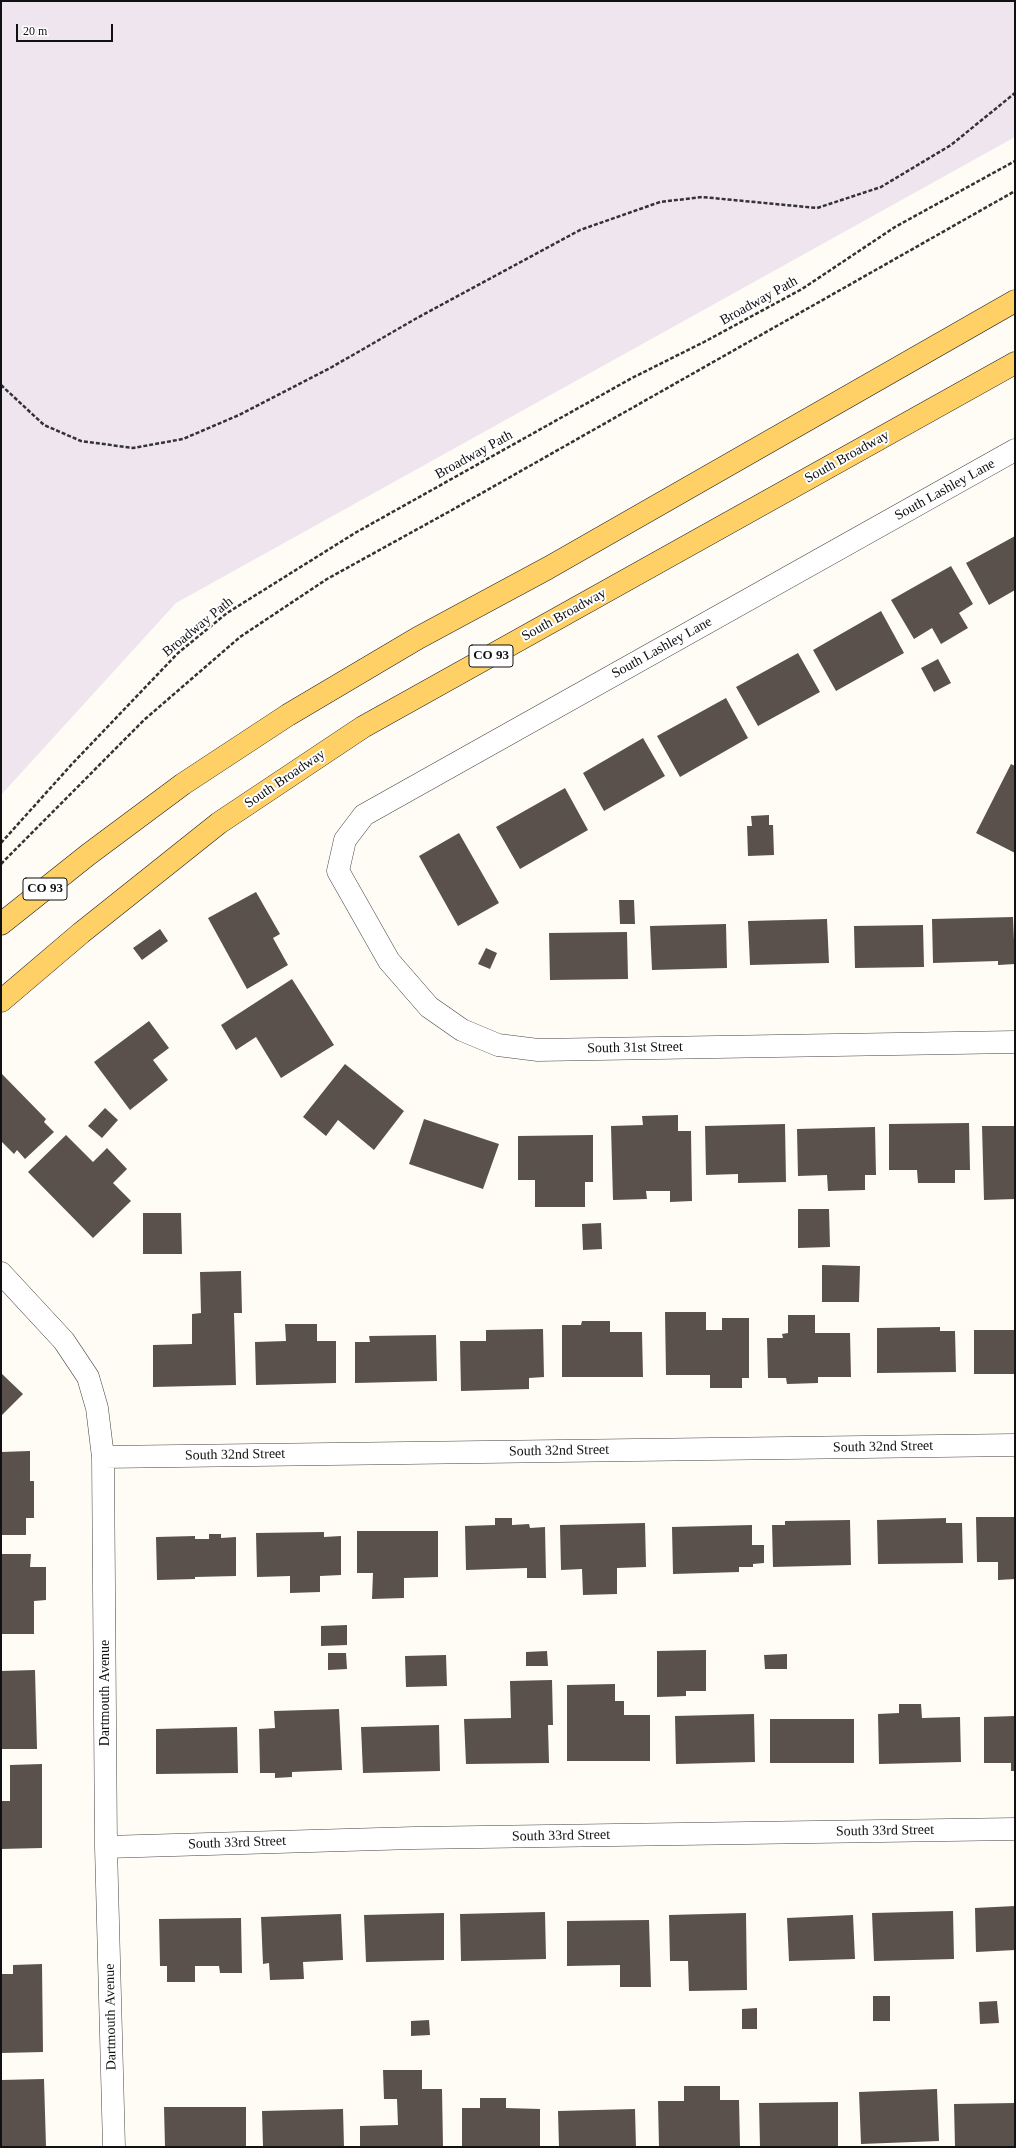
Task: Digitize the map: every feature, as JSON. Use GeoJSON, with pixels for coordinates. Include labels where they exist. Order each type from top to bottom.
{"type":"FeatureCollection","features":[{"type":"Feature","properties":{"kind":"main road","name":"CO 93"},"geometry":{"type":"LineString","coordinates":[[1,924],[89,854],[183,784],[288,715],[418,638],[548,568],[1015,301]]}},
{"type":"Feature","properties":{"kind":"main road","name":"South Broadway"},"geometry":{"type":"LineString","coordinates":[[1,1001],[81,933],[219,823],[363,727],[1015,363]]}},
{"type":"Feature","properties":{"kind":"street","name":"South Lashley Lane"},"geometry":{"type":"LineString","coordinates":[[338,871],[345,840],[364,815],[1015,450]]}},
{"type":"Feature","properties":{"kind":"street","name":"South 31st Street"},"geometry":{"type":"LineString","coordinates":[[338,871],[389,961],[429,1007],[462,1030],[498,1045],[538,1050],[1015,1042]]}},
{"type":"Feature","properties":{"kind":"street","name":"Dartmouth Avenue"},"geometry":{"type":"LineString","coordinates":[[1,1272],[64,1341],[88,1377],[97,1408],[103,1457],[106,1847],[114,2147]]}},
{"type":"Feature","properties":{"kind":"street","name":"South 32nd Street"},"geometry":{"type":"LineString","coordinates":[[103,1457],[1015,1445]]}},
{"type":"Feature","properties":{"kind":"street","name":"South 33rd Street"},"geometry":{"type":"LineString","coordinates":[[106,1847],[414,1838],[1015,1829]]}},
{"type":"Feature","properties":{"kind":"path"},"geometry":{"type":"LineString","coordinates":[[1,385],[44,425],[81,441],[133,448],[183,439],[239,415],[332,367],[417,318],[580,230],[660,202],[702,197],[817,208],[881,186],[951,145],[1015,93]]}},
{"type":"Feature","properties":{"kind":"path","name":"Broadway Path"},"geometry":{"type":"LineString","coordinates":[[1,843],[72,764],[178,653],[226,613],[355,533],[632,378],[704,342],[795,292],[895,227],[1015,161]]}},
{"type":"Feature","properties":{"kind":"path"},"geometry":{"type":"LineString","coordinates":[[1,864],[144,720],[240,637],[327,579],[459,506],[1015,191]]}},
{"type":"Feature","properties":{"kind":"shaded area"},"geometry":{"type":"Polygon","coordinates":[[[1,1],[1015,1],[1015,137],[176,603],[1,795],[1,1]]]}},
{"type":"Feature","properties":{"kind":"building"},"geometry":{"type":"Polygon","coordinates":[[[1015,536],[1015,590],[989,605],[966,563],[1015,536]]]}},
{"type":"Feature","properties":{"kind":"building"},"geometry":{"type":"Polygon","coordinates":[[[951,566],[973,604],[959,613],[968,628],[941,644],[932,628],[914,639],[891,600],[951,566]]]}},
{"type":"Feature","properties":{"kind":"building"},"geometry":{"type":"Polygon","coordinates":[[[881,611],[904,653],[836,691],[813,650],[881,611]]]}},
{"type":"Feature","properties":{"kind":"building"},"geometry":{"type":"Polygon","coordinates":[[[798,653],[820,692],[758,726],[736,687],[798,653]]]}},
{"type":"Feature","properties":{"kind":"building"},"geometry":{"type":"Polygon","coordinates":[[[938,659],[951,683],[934,692],[921,668],[938,659]]]}},
{"type":"Feature","properties":{"kind":"building"},"geometry":{"type":"Polygon","coordinates":[[[726,698],[748,738],[680,777],[657,736],[726,698]]]}},
{"type":"Feature","properties":{"kind":"building"},"geometry":{"type":"Polygon","coordinates":[[[643,738],[665,776],[604,811],[583,773],[643,738]]]}},
{"type":"Feature","properties":{"kind":"building"},"geometry":{"type":"Polygon","coordinates":[[[1011,764],[1015,766],[1015,853],[976,833],[1011,764]]]}},
{"type":"Feature","properties":{"kind":"building"},"geometry":{"type":"Polygon","coordinates":[[[565,788],[588,830],[520,869],[496,827],[565,788]]]}},
{"type":"Feature","properties":{"kind":"building"},"geometry":{"type":"Polygon","coordinates":[[[769,815],[769,825],[773,825],[774,855],[748,856],[747,826],[752,826],[751,816],[769,815]]]}},
{"type":"Feature","properties":{"kind":"building"},"geometry":{"type":"Polygon","coordinates":[[[459,833],[499,903],[458,926],[419,856],[459,833]]]}},
{"type":"Feature","properties":{"kind":"building"},"geometry":{"type":"Polygon","coordinates":[[[256,892],[280,934],[273,938],[288,965],[247,989],[208,918],[256,892]]]}},
{"type":"Feature","properties":{"kind":"building"},"geometry":{"type":"Polygon","coordinates":[[[619,900],[634,900],[635,924],[620,924],[619,900]]]}},
{"type":"Feature","properties":{"kind":"building"},"geometry":{"type":"Polygon","coordinates":[[[1013,917],[1015,964],[998,965],[998,961],[933,963],[932,919],[1013,917]]]}},
{"type":"Feature","properties":{"kind":"building"},"geometry":{"type":"Polygon","coordinates":[[[827,919],[829,963],[750,965],[748,921],[827,919]]]}},
{"type":"Feature","properties":{"kind":"building"},"geometry":{"type":"Polygon","coordinates":[[[726,924],[727,968],[652,970],[650,926],[726,924]]]}},
{"type":"Feature","properties":{"kind":"building"},"geometry":{"type":"Polygon","coordinates":[[[923,925],[924,967],[855,968],[854,926],[923,925]]]}},
{"type":"Feature","properties":{"kind":"building"},"geometry":{"type":"Polygon","coordinates":[[[160,929],[168,941],[142,960],[133,948],[160,929]]]}},
{"type":"Feature","properties":{"kind":"building"},"geometry":{"type":"Polygon","coordinates":[[[627,932],[628,979],[550,980],[549,933],[627,932]]]}},
{"type":"Feature","properties":{"kind":"building"},"geometry":{"type":"Polygon","coordinates":[[[486,948],[497,953],[490,969],[478,964],[486,948]]]}},
{"type":"Feature","properties":{"kind":"building"},"geometry":{"type":"Polygon","coordinates":[[[292,979],[334,1045],[281,1078],[256,1037],[236,1050],[221,1025],[292,979]]]}},
{"type":"Feature","properties":{"kind":"building"},"geometry":{"type":"Polygon","coordinates":[[[149,1021],[169,1048],[153,1060],[168,1080],[130,1110],[94,1062],[149,1021]]]}},
{"type":"Feature","properties":{"kind":"building"},"geometry":{"type":"Polygon","coordinates":[[[345,1064],[404,1111],[374,1150],[338,1120],[326,1136],[303,1117],[345,1064]]]}},
{"type":"Feature","properties":{"kind":"building"},"geometry":{"type":"Polygon","coordinates":[[[1,1073],[46,1119],[44,1122],[54,1132],[25,1159],[17,1150],[14,1154],[1,1141],[1,1073]]]}},
{"type":"Feature","properties":{"kind":"building"},"geometry":{"type":"Polygon","coordinates":[[[105,1108],[118,1120],[102,1138],[88,1126],[105,1108]]]}},
{"type":"Feature","properties":{"kind":"building"},"geometry":{"type":"Polygon","coordinates":[[[678,1115],[678,1131],[691,1131],[692,1201],[670,1202],[670,1191],[646,1191],[647,1199],[613,1200],[611,1126],[643,1125],[642,1116],[678,1115]]]}},
{"type":"Feature","properties":{"kind":"building"},"geometry":{"type":"Polygon","coordinates":[[[424,1119],[499,1144],[483,1189],[409,1164],[424,1119]]]}},
{"type":"Feature","properties":{"kind":"building"},"geometry":{"type":"Polygon","coordinates":[[[969,1123],[970,1170],[955,1170],[955,1183],[918,1183],[917,1170],[889,1170],[889,1124],[969,1123]]]}},
{"type":"Feature","properties":{"kind":"building"},"geometry":{"type":"Polygon","coordinates":[[[785,1124],[786,1182],[738,1183],[738,1174],[706,1175],[705,1126],[785,1124]]]}},
{"type":"Feature","properties":{"kind":"building"},"geometry":{"type":"Polygon","coordinates":[[[982,1126],[1015,1126],[1015,1199],[984,1200],[982,1126]]]}},
{"type":"Feature","properties":{"kind":"building"},"geometry":{"type":"Polygon","coordinates":[[[875,1127],[876,1175],[865,1175],[865,1190],[828,1191],[827,1175],[798,1176],[797,1129],[875,1127]]]}},
{"type":"Feature","properties":{"kind":"building"},"geometry":{"type":"Polygon","coordinates":[[[66,1135],[93,1162],[107,1148],[127,1169],[113,1183],[131,1201],[93,1238],[28,1172],[66,1135]]]}},
{"type":"Feature","properties":{"kind":"building"},"geometry":{"type":"Polygon","coordinates":[[[593,1135],[593,1182],[585,1182],[585,1207],[535,1207],[535,1180],[518,1180],[518,1136],[593,1135]]]}},
{"type":"Feature","properties":{"kind":"building"},"geometry":{"type":"Polygon","coordinates":[[[798,1209],[829,1209],[830,1247],[798,1248],[798,1209]]]}},
{"type":"Feature","properties":{"kind":"building"},"geometry":{"type":"Polygon","coordinates":[[[143,1213],[181,1213],[182,1254],[143,1254],[143,1213]]]}},
{"type":"Feature","properties":{"kind":"building"},"geometry":{"type":"Polygon","coordinates":[[[601,1223],[602,1249],[583,1250],[582,1224],[601,1223]]]}},
{"type":"Feature","properties":{"kind":"building"},"geometry":{"type":"Polygon","coordinates":[[[822,1265],[860,1266],[859,1302],[822,1302],[822,1265]]]}},
{"type":"Feature","properties":{"kind":"building"},"geometry":{"type":"Polygon","coordinates":[[[241,1271],[242,1313],[234,1313],[236,1385],[153,1387],[153,1345],[192,1344],[192,1314],[201,1313],[200,1272],[241,1271]]]}},
{"type":"Feature","properties":{"kind":"building"},"geometry":{"type":"Polygon","coordinates":[[[665,1312],[706,1312],[706,1330],[722,1330],[722,1318],[749,1318],[749,1378],[742,1378],[742,1388],[710,1388],[710,1375],[666,1375],[665,1312]]]}},
{"type":"Feature","properties":{"kind":"building"},"geometry":{"type":"Polygon","coordinates":[[[788,1315],[815,1315],[815,1333],[850,1333],[851,1377],[818,1377],[818,1383],[787,1384],[786,1378],[768,1378],[767,1338],[783,1338],[782,1334],[788,1333],[788,1315]]]}},
{"type":"Feature","properties":{"kind":"building"},"geometry":{"type":"Polygon","coordinates":[[[582,1321],[610,1321],[610,1332],[642,1332],[643,1377],[562,1377],[562,1325],[581,1325],[582,1321]]]}},
{"type":"Feature","properties":{"kind":"building"},"geometry":{"type":"Polygon","coordinates":[[[285,1324],[317,1324],[317,1341],[336,1341],[336,1383],[256,1385],[255,1342],[286,1341],[285,1324]]]}},
{"type":"Feature","properties":{"kind":"building"},"geometry":{"type":"Polygon","coordinates":[[[940,1327],[940,1331],[955,1331],[956,1372],[877,1373],[877,1328],[940,1327]]]}},
{"type":"Feature","properties":{"kind":"building"},"geometry":{"type":"Polygon","coordinates":[[[543,1329],[544,1377],[529,1378],[529,1389],[461,1391],[460,1341],[486,1341],[486,1330],[543,1329]]]}},
{"type":"Feature","properties":{"kind":"building"},"geometry":{"type":"Polygon","coordinates":[[[974,1330],[1015,1330],[1015,1374],[974,1374],[974,1330]]]}},
{"type":"Feature","properties":{"kind":"building"},"geometry":{"type":"Polygon","coordinates":[[[436,1335],[437,1381],[355,1383],[355,1342],[370,1342],[369,1336],[436,1335]]]}},
{"type":"Feature","properties":{"kind":"building"},"geometry":{"type":"Polygon","coordinates":[[[1,1373],[23,1394],[1,1416],[1,1373]]]}},
{"type":"Feature","properties":{"kind":"building"},"geometry":{"type":"Polygon","coordinates":[[[30,1451],[30,1481],[34,1481],[34,1518],[26,1518],[26,1535],[1,1535],[1,1452],[30,1451]]]}},
{"type":"Feature","properties":{"kind":"building"},"geometry":{"type":"Polygon","coordinates":[[[976,1517],[1015,1517],[1015,1579],[998,1580],[998,1562],[977,1562],[976,1517]]]}},
{"type":"Feature","properties":{"kind":"building"},"geometry":{"type":"Polygon","coordinates":[[[495,1518],[512,1518],[512,1525],[529,1524],[530,1528],[545,1527],[546,1578],[527,1578],[527,1568],[466,1570],[465,1526],[495,1525],[495,1518]]]}},
{"type":"Feature","properties":{"kind":"building"},"geometry":{"type":"Polygon","coordinates":[[[946,1518],[946,1523],[962,1523],[963,1563],[878,1564],[877,1520],[946,1518]]]}},
{"type":"Feature","properties":{"kind":"building"},"geometry":{"type":"Polygon","coordinates":[[[850,1520],[851,1565],[773,1567],[772,1525],[785,1525],[785,1521],[850,1520]]]}},
{"type":"Feature","properties":{"kind":"building"},"geometry":{"type":"Polygon","coordinates":[[[645,1523],[646,1567],[617,1568],[617,1594],[583,1595],[582,1569],[561,1570],[560,1525],[645,1523]]]}},
{"type":"Feature","properties":{"kind":"building"},"geometry":{"type":"Polygon","coordinates":[[[752,1525],[752,1545],[764,1545],[764,1563],[753,1564],[753,1567],[739,1567],[739,1572],[673,1574],[672,1527],[752,1525]]]}},
{"type":"Feature","properties":{"kind":"building"},"geometry":{"type":"Polygon","coordinates":[[[357,1531],[438,1531],[438,1577],[404,1578],[404,1598],[372,1599],[373,1573],[357,1573],[357,1531]]]}},
{"type":"Feature","properties":{"kind":"building"},"geometry":{"type":"Polygon","coordinates":[[[324,1532],[324,1537],[341,1536],[341,1575],[320,1576],[320,1592],[290,1593],[290,1576],[257,1577],[256,1533],[324,1532]]]}},
{"type":"Feature","properties":{"kind":"building"},"geometry":{"type":"Polygon","coordinates":[[[209,1534],[221,1534],[221,1538],[236,1537],[236,1576],[157,1580],[156,1537],[195,1536],[195,1539],[209,1539],[209,1534]]]}},
{"type":"Feature","properties":{"kind":"building"},"geometry":{"type":"Polygon","coordinates":[[[1,1554],[31,1554],[30,1567],[46,1567],[46,1600],[34,1601],[34,1634],[1,1634],[1,1554]]]}},
{"type":"Feature","properties":{"kind":"building"},"geometry":{"type":"Polygon","coordinates":[[[347,1625],[347,1645],[321,1646],[321,1626],[347,1625]]]}},
{"type":"Feature","properties":{"kind":"building"},"geometry":{"type":"Polygon","coordinates":[[[706,1650],[706,1691],[686,1691],[686,1696],[657,1697],[657,1651],[706,1650]]]}},
{"type":"Feature","properties":{"kind":"building"},"geometry":{"type":"Polygon","coordinates":[[[547,1651],[548,1666],[526,1666],[526,1652],[547,1651]]]}},
{"type":"Feature","properties":{"kind":"building"},"geometry":{"type":"Polygon","coordinates":[[[328,1653],[346,1653],[347,1669],[328,1670],[328,1653]]]}},
{"type":"Feature","properties":{"kind":"building"},"geometry":{"type":"Polygon","coordinates":[[[787,1654],[787,1669],[765,1669],[764,1655],[787,1654]]]}},
{"type":"Feature","properties":{"kind":"building"},"geometry":{"type":"Polygon","coordinates":[[[446,1655],[447,1686],[406,1687],[405,1656],[446,1655]]]}},
{"type":"Feature","properties":{"kind":"building"},"geometry":{"type":"Polygon","coordinates":[[[35,1670],[37,1749],[1,1749],[1,1671],[35,1670]]]}},
{"type":"Feature","properties":{"kind":"building"},"geometry":{"type":"Polygon","coordinates":[[[552,1680],[553,1725],[548,1725],[549,1763],[466,1764],[464,1719],[511,1718],[510,1681],[552,1680]]]}},
{"type":"Feature","properties":{"kind":"building"},"geometry":{"type":"Polygon","coordinates":[[[615,1684],[615,1701],[624,1701],[624,1715],[650,1715],[650,1761],[567,1761],[567,1685],[615,1684]]]}},
{"type":"Feature","properties":{"kind":"building"},"geometry":{"type":"Polygon","coordinates":[[[899,1704],[921,1704],[922,1718],[960,1717],[961,1762],[879,1764],[878,1714],[899,1713],[899,1704]]]}},
{"type":"Feature","properties":{"kind":"building"},"geometry":{"type":"Polygon","coordinates":[[[339,1709],[342,1770],[292,1772],[292,1777],[275,1778],[275,1773],[260,1773],[259,1729],[275,1728],[274,1711],[339,1709]]]}},
{"type":"Feature","properties":{"kind":"building"},"geometry":{"type":"Polygon","coordinates":[[[754,1714],[755,1762],[676,1764],[675,1716],[754,1714]]]}},
{"type":"Feature","properties":{"kind":"building"},"geometry":{"type":"Polygon","coordinates":[[[1015,1716],[1015,1771],[1011,1771],[1011,1763],[984,1763],[984,1717],[1015,1716]]]}},
{"type":"Feature","properties":{"kind":"building"},"geometry":{"type":"Polygon","coordinates":[[[770,1719],[854,1719],[854,1763],[770,1763],[770,1719]]]}},
{"type":"Feature","properties":{"kind":"building"},"geometry":{"type":"Polygon","coordinates":[[[439,1725],[440,1771],[363,1773],[361,1727],[439,1725]]]}},
{"type":"Feature","properties":{"kind":"building"},"geometry":{"type":"Polygon","coordinates":[[[237,1727],[238,1773],[156,1774],[156,1729],[237,1727]]]}},
{"type":"Feature","properties":{"kind":"building"},"geometry":{"type":"Polygon","coordinates":[[[42,1764],[42,1848],[1,1849],[1,1801],[10,1801],[10,1765],[42,1764]]]}},
{"type":"Feature","properties":{"kind":"building"},"geometry":{"type":"Polygon","coordinates":[[[1015,1906],[1015,1950],[976,1952],[975,1908],[1015,1906]]]}},
{"type":"Feature","properties":{"kind":"building"},"geometry":{"type":"Polygon","coordinates":[[[953,1911],[954,1959],[874,1961],[872,1913],[953,1911]]]}},
{"type":"Feature","properties":{"kind":"building"},"geometry":{"type":"Polygon","coordinates":[[[545,1912],[546,1959],[461,1961],[460,1914],[545,1912]]]}},
{"type":"Feature","properties":{"kind":"building"},"geometry":{"type":"Polygon","coordinates":[[[444,1913],[444,1960],[366,1962],[364,1915],[444,1913]]]}},
{"type":"Feature","properties":{"kind":"building"},"geometry":{"type":"Polygon","coordinates":[[[746,1913],[747,1990],[689,1991],[688,1961],[670,1961],[669,1915],[746,1913]]]}},
{"type":"Feature","properties":{"kind":"building"},"geometry":{"type":"Polygon","coordinates":[[[341,1914],[343,1960],[303,1962],[304,1979],[270,1980],[269,1963],[263,1964],[261,1917],[341,1914]]]}},
{"type":"Feature","properties":{"kind":"building"},"geometry":{"type":"Polygon","coordinates":[[[853,1915],[855,1959],[789,1961],[787,1918],[853,1915]]]}},
{"type":"Feature","properties":{"kind":"building"},"geometry":{"type":"Polygon","coordinates":[[[241,1918],[242,1973],[220,1973],[219,1966],[195,1966],[195,1982],[167,1982],[167,1966],[160,1966],[159,1919],[241,1918]]]}},
{"type":"Feature","properties":{"kind":"building"},"geometry":{"type":"Polygon","coordinates":[[[649,1920],[651,1987],[620,1987],[620,1965],[567,1966],[567,1921],[649,1920]]]}},
{"type":"Feature","properties":{"kind":"building"},"geometry":{"type":"Polygon","coordinates":[[[42,1964],[43,2052],[1,2053],[1,1974],[13,1974],[13,1965],[42,1964]]]}},
{"type":"Feature","properties":{"kind":"building"},"geometry":{"type":"Polygon","coordinates":[[[873,1996],[890,1996],[890,2021],[873,2021],[873,1996]]]}},
{"type":"Feature","properties":{"kind":"building"},"geometry":{"type":"Polygon","coordinates":[[[997,2001],[999,2023],[980,2024],[979,2002],[997,2001]]]}},
{"type":"Feature","properties":{"kind":"building"},"geometry":{"type":"Polygon","coordinates":[[[757,2008],[757,2029],[742,2029],[742,2009],[757,2008]]]}},
{"type":"Feature","properties":{"kind":"building"},"geometry":{"type":"Polygon","coordinates":[[[429,2020],[430,2035],[411,2036],[411,2021],[429,2020]]]}},
{"type":"Feature","properties":{"kind":"building"},"geometry":{"type":"Polygon","coordinates":[[[383,2070],[422,2070],[422,2089],[442,2089],[443,2147],[360,2147],[360,2126],[398,2125],[397,2099],[384,2099],[383,2070]]]}},
{"type":"Feature","properties":{"kind":"building"},"geometry":{"type":"Polygon","coordinates":[[[44,2079],[46,2147],[1,2147],[1,2080],[44,2079]]]}},
{"type":"Feature","properties":{"kind":"building"},"geometry":{"type":"Polygon","coordinates":[[[684,2086],[720,2086],[720,2100],[739,2100],[740,2147],[659,2147],[658,2101],[684,2101],[684,2086]]]}},
{"type":"Feature","properties":{"kind":"building"},"geometry":{"type":"Polygon","coordinates":[[[937,2089],[939,2141],[861,2144],[859,2092],[937,2089]]]}},
{"type":"Feature","properties":{"kind":"building"},"geometry":{"type":"Polygon","coordinates":[[[480,2098],[506,2098],[506,2108],[540,2109],[540,2147],[462,2147],[462,2108],[480,2108],[480,2098]]]}},
{"type":"Feature","properties":{"kind":"building"},"geometry":{"type":"Polygon","coordinates":[[[838,2102],[838,2147],[760,2147],[759,2103],[838,2102]]]}},
{"type":"Feature","properties":{"kind":"building"},"geometry":{"type":"Polygon","coordinates":[[[1015,2103],[1015,2147],[955,2147],[954,2104],[1015,2103]]]}},
{"type":"Feature","properties":{"kind":"building"},"geometry":{"type":"Polygon","coordinates":[[[164,2107],[246,2107],[246,2147],[165,2147],[164,2107]]]}},
{"type":"Feature","properties":{"kind":"building"},"geometry":{"type":"Polygon","coordinates":[[[343,2109],[344,2147],[263,2147],[262,2111],[343,2109]]]}},
{"type":"Feature","properties":{"kind":"building"},"geometry":{"type":"Polygon","coordinates":[[[635,2109],[636,2147],[559,2147],[558,2111],[635,2109]]]}}]}
